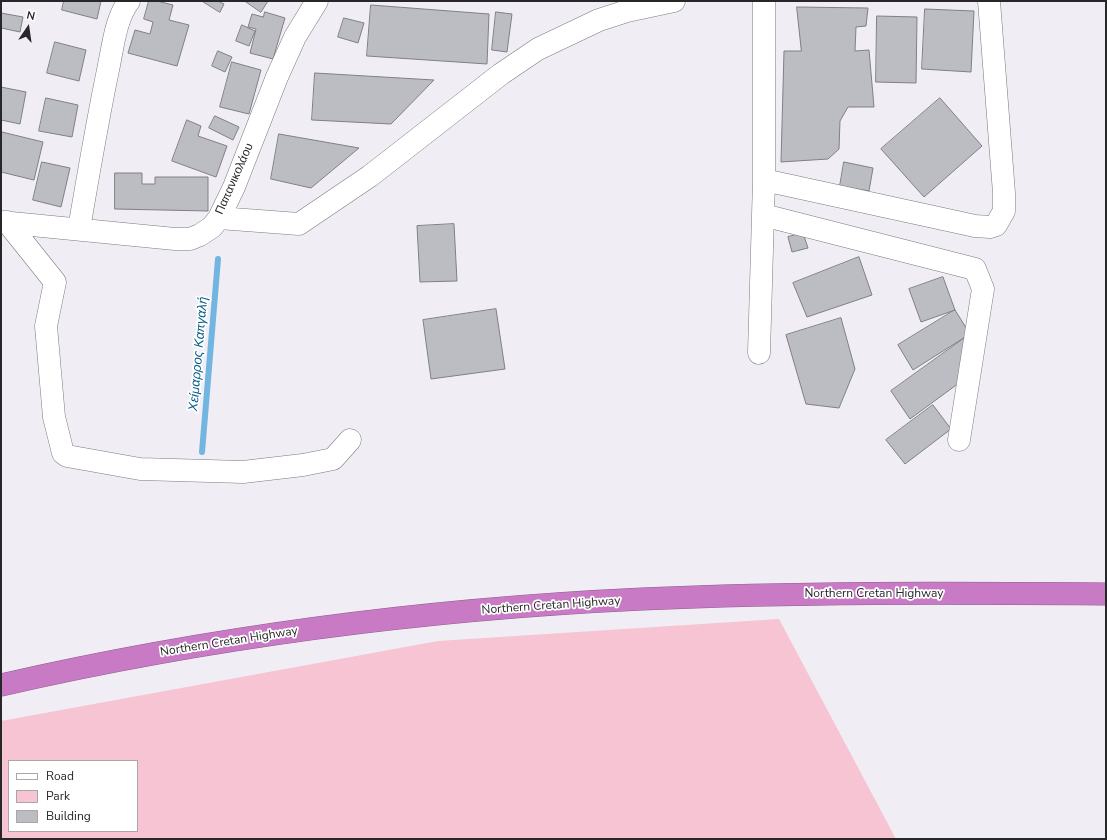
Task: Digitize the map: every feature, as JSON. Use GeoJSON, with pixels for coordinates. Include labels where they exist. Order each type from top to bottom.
{"type":"FeatureCollection","features":[{"type":"Feature","properties":{"kind":"highway","name":"Northern Cretan Highway"},"geometry":{"type":"LineString","coordinates":[[1,684],[135,657],[264,635],[532,606],[641,599],[763,595],[880,593],[1106,594]]}},
{"type":"Feature","properties":{"kind":"street"},"geometry":{"type":"LineString","coordinates":[[79,229],[100,110],[118,23],[124,8],[129,1]]}},
{"type":"Feature","properties":{"kind":"street"},"geometry":{"type":"LineString","coordinates":[[219,218],[300,224],[370,176],[501,74],[538,49],[599,20],[627,11],[674,1]]}},
{"type":"Feature","properties":{"kind":"street"},"geometry":{"type":"LineString","coordinates":[[759,353],[764,180],[764,1]]}},
{"type":"Feature","properties":{"kind":"street"},"geometry":{"type":"LineString","coordinates":[[764,180],[974,226],[996,226],[1004,210],[1004,193],[989,1]]}},
{"type":"Feature","properties":{"kind":"street","name":"Παπανικολάου"},"geometry":{"type":"LineString","coordinates":[[4,222],[153,238],[190,239],[200,235],[212,227],[219,218],[234,187],[280,70],[295,37],[314,2]]}},
{"type":"Feature","properties":{"kind":"street"},"geometry":{"type":"LineString","coordinates":[[763,215],[975,269],[983,289],[959,440]]}},
{"type":"Feature","properties":{"kind":"street"},"geometry":{"type":"LineString","coordinates":[[4,222],[55,282],[46,326],[54,417],[63,453],[67,456],[140,469],[244,472],[303,465],[333,459],[350,440]]}},
{"type":"Feature","properties":{"kind":"green space"},"geometry":{"type":"Polygon","coordinates":[[[779,619],[896,839],[1,839],[1,721],[438,641],[779,619]]]}},
{"type":"Feature","properties":{"kind":"building"},"geometry":{"type":"Polygon","coordinates":[[[64,1],[101,1],[97,19],[62,10],[64,1]]]}},
{"type":"Feature","properties":{"kind":"building"},"geometry":{"type":"Polygon","coordinates":[[[149,1],[157,1],[173,5],[169,20],[189,25],[177,66],[128,53],[135,30],[150,34],[153,22],[144,19],[149,1]]]}},
{"type":"Feature","properties":{"kind":"building"},"geometry":{"type":"Polygon","coordinates":[[[202,1],[218,1],[224,4],[220,12],[202,1]]]}},
{"type":"Feature","properties":{"kind":"building"},"geometry":{"type":"Polygon","coordinates":[[[245,1],[268,1],[261,12],[245,1]]]}},
{"type":"Feature","properties":{"kind":"building"},"geometry":{"type":"Polygon","coordinates":[[[371,5],[489,14],[487,64],[367,56],[371,5]]]}},
{"type":"Feature","properties":{"kind":"building"},"geometry":{"type":"Polygon","coordinates":[[[797,7],[868,8],[866,26],[856,27],[855,51],[869,50],[874,107],[848,107],[840,121],[839,149],[828,159],[781,162],[784,51],[801,51],[797,7]]]}},
{"type":"Feature","properties":{"kind":"building"},"geometry":{"type":"Polygon","coordinates":[[[925,9],[974,11],[971,72],[922,69],[925,9]]]}},
{"type":"Feature","properties":{"kind":"building"},"geometry":{"type":"Polygon","coordinates":[[[265,12],[285,18],[273,59],[250,53],[256,29],[248,27],[252,14],[263,17],[265,12]]]}},
{"type":"Feature","properties":{"kind":"building"},"geometry":{"type":"Polygon","coordinates":[[[496,12],[512,14],[507,52],[492,50],[496,12]]]}},
{"type":"Feature","properties":{"kind":"building"},"geometry":{"type":"Polygon","coordinates":[[[1,13],[23,17],[20,32],[1,28],[1,13]]]}},
{"type":"Feature","properties":{"kind":"building"},"geometry":{"type":"Polygon","coordinates":[[[877,16],[917,17],[916,83],[876,82],[877,16]]]}},
{"type":"Feature","properties":{"kind":"building"},"geometry":{"type":"Polygon","coordinates":[[[344,18],[364,23],[358,43],[338,37],[344,18]]]}},
{"type":"Feature","properties":{"kind":"building"},"geometry":{"type":"Polygon","coordinates":[[[242,25],[255,31],[249,46],[236,41],[242,25]]]}},
{"type":"Feature","properties":{"kind":"building"},"geometry":{"type":"Polygon","coordinates":[[[55,42],[86,50],[79,81],[47,73],[55,42]]]}},
{"type":"Feature","properties":{"kind":"building"},"geometry":{"type":"Polygon","coordinates":[[[218,51],[232,57],[225,72],[212,66],[218,51]]]}},
{"type":"Feature","properties":{"kind":"building"},"geometry":{"type":"Polygon","coordinates":[[[232,62],[261,70],[249,114],[220,107],[232,62]]]}},
{"type":"Feature","properties":{"kind":"building"},"geometry":{"type":"Polygon","coordinates":[[[315,73],[434,80],[391,124],[312,120],[315,73]]]}},
{"type":"Feature","properties":{"kind":"building"},"geometry":{"type":"Polygon","coordinates":[[[1,87],[26,92],[20,124],[1,120],[1,87]]]}},
{"type":"Feature","properties":{"kind":"building"},"geometry":{"type":"Polygon","coordinates":[[[46,98],[78,105],[72,137],[39,131],[46,98]]]}},
{"type":"Feature","properties":{"kind":"building"},"geometry":{"type":"Polygon","coordinates":[[[940,98],[982,146],[924,197],[881,149],[940,98]]]}},
{"type":"Feature","properties":{"kind":"building"},"geometry":{"type":"Polygon","coordinates":[[[215,116],[239,127],[233,140],[209,128],[215,116]]]}},
{"type":"Feature","properties":{"kind":"building"},"geometry":{"type":"Polygon","coordinates":[[[187,120],[201,126],[198,136],[227,146],[216,177],[172,161],[187,120]]]}},
{"type":"Feature","properties":{"kind":"building"},"geometry":{"type":"Polygon","coordinates":[[[2,132],[43,142],[34,180],[1,172],[2,132]]]}},
{"type":"Feature","properties":{"kind":"building"},"geometry":{"type":"Polygon","coordinates":[[[279,134],[359,148],[311,188],[271,179],[279,134]]]}},
{"type":"Feature","properties":{"kind":"building"},"geometry":{"type":"Polygon","coordinates":[[[42,162],[70,168],[61,207],[33,200],[42,162]]]}},
{"type":"Feature","properties":{"kind":"building"},"geometry":{"type":"Polygon","coordinates":[[[844,162],[873,168],[869,191],[840,186],[844,162]]]}},
{"type":"Feature","properties":{"kind":"building"},"geometry":{"type":"Polygon","coordinates":[[[115,173],[142,173],[142,184],[155,184],[155,177],[208,177],[208,211],[115,209],[115,173]]]}},
{"type":"Feature","properties":{"kind":"building"},"geometry":{"type":"Polygon","coordinates":[[[454,224],[457,281],[420,282],[417,226],[454,224]]]}},
{"type":"Feature","properties":{"kind":"building"},"geometry":{"type":"Polygon","coordinates":[[[803,233],[808,248],[792,252],[788,237],[803,233]]]}},
{"type":"Feature","properties":{"kind":"building"},"geometry":{"type":"Polygon","coordinates":[[[859,257],[872,295],[807,317],[793,283],[859,257]]]}},
{"type":"Feature","properties":{"kind":"building"},"geometry":{"type":"Polygon","coordinates":[[[943,277],[955,310],[921,322],[909,289],[943,277]]]}},
{"type":"Feature","properties":{"kind":"building"},"geometry":{"type":"Polygon","coordinates":[[[496,309],[505,369],[431,379],[423,320],[496,309]]]}},
{"type":"Feature","properties":{"kind":"building"},"geometry":{"type":"Polygon","coordinates":[[[955,310],[970,334],[913,370],[898,345],[955,310]]]}},
{"type":"Feature","properties":{"kind":"building"},"geometry":{"type":"Polygon","coordinates":[[[841,318],[855,369],[839,408],[806,404],[786,335],[841,318]]]}},
{"type":"Feature","properties":{"kind":"building"},"geometry":{"type":"Polygon","coordinates":[[[970,334],[959,383],[910,419],[891,391],[970,334]]]}},
{"type":"Feature","properties":{"kind":"building"},"geometry":{"type":"Polygon","coordinates":[[[933,405],[951,429],[905,464],[886,440],[933,405]]]}},
{"type":"Feature","properties":{"kind":"waterway","name":"Χείμαρρος Καπγαλή"},"geometry":{"type":"LineString","coordinates":[[202,452],[218,259]]}}]}
